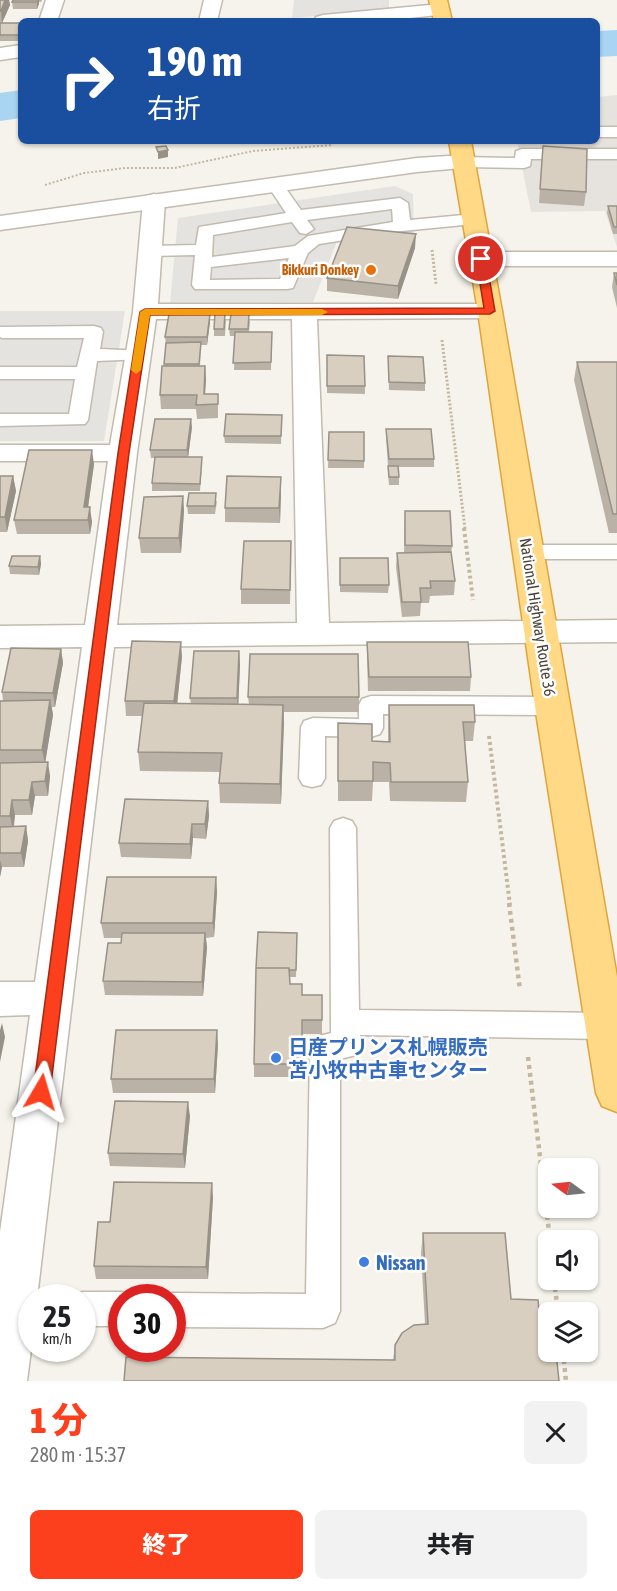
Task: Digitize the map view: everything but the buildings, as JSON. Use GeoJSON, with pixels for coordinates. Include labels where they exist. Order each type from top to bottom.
{"type":"FeatureCollection","features":[{"type":"Feature","properties":{"kind":"highway","name":"National Highway Route 36"},"geometry":{"type":"LineString","coordinates":[[462,151],[490,311],[552,706],[608,1003],[617,1092]]}},
{"type":"Feature","properties":{"kind":"street"},"geometry":{"type":"LineString","coordinates":[[49,18],[56,0]]}},
{"type":"Feature","properties":{"kind":"street"},"geometry":{"type":"LineString","coordinates":[[208,18],[213,0]]}},
{"type":"Feature","properties":{"kind":"street"},"geometry":{"type":"LineString","coordinates":[[354,18],[440,10]]}},
{"type":"Feature","properties":{"kind":"street"},"geometry":{"type":"LineString","coordinates":[[0,54],[18,51]]}},
{"type":"Feature","properties":{"kind":"street"},"geometry":{"type":"LineString","coordinates":[[0,223],[417,165],[462,151]]}},
{"type":"Feature","properties":{"kind":"street"},"geometry":{"type":"LineString","coordinates":[[18,1291],[10,1257],[53,998],[123,453],[145,312],[154,201]]}},
{"type":"Feature","properties":{"kind":"street"},"geometry":{"type":"LineString","coordinates":[[481,259],[617,260]]}},
{"type":"Feature","properties":{"kind":"street"},"geometry":{"type":"LineString","coordinates":[[145,312],[490,311]]}},
{"type":"Feature","properties":{"kind":"street"},"geometry":{"type":"LineString","coordinates":[[304,312],[313,633]]}},
{"type":"Feature","properties":{"kind":"street"},"geometry":{"type":"LineString","coordinates":[[0,453],[123,453]]}},
{"type":"Feature","properties":{"kind":"street"},"geometry":{"type":"LineString","coordinates":[[0,637],[617,631]]}},
{"type":"Feature","properties":{"kind":"street"},"geometry":{"type":"LineString","coordinates":[[0,999],[53,998]]}},
{"type":"Feature","properties":{"kind":"street"},"geometry":{"type":"LineString","coordinates":[[3,1381],[18,1323]]}},
{"type":"Feature","properties":{"kind":"lane"},"geometry":{"type":"LineString","coordinates":[[600,132],[617,132]]}},
{"type":"Feature","properties":{"kind":"lane"},"geometry":{"type":"LineString","coordinates":[[462,151],[524,163],[520,148],[617,154]]}},
{"type":"Feature","properties":{"kind":"lane"},"geometry":{"type":"LineString","coordinates":[[276,186],[296,216],[307,246],[287,284],[201,285],[205,231],[296,216],[400,202],[402,226]]}},
{"type":"Feature","properties":{"kind":"lane"},"geometry":{"type":"LineString","coordinates":[[150,251],[204,257],[307,246],[402,226],[474,219]]}},
{"type":"Feature","properties":{"kind":"lane"},"geometry":{"type":"LineString","coordinates":[[0,420],[78,420],[94,332],[2,332]]}},
{"type":"Feature","properties":{"kind":"lane"},"geometry":{"type":"LineString","coordinates":[[0,373],[88,364],[138,355]]}},
{"type":"Feature","properties":{"kind":"lane"},"geometry":{"type":"LineString","coordinates":[[528,552],[617,552]]}},
{"type":"Feature","properties":{"kind":"lane"},"geometry":{"type":"LineString","coordinates":[[312,778],[313,727],[371,728],[371,705],[552,706]]}},
{"type":"Feature","properties":{"kind":"lane"},"geometry":{"type":"LineString","coordinates":[[186,1310],[323,1311],[325,1046],[346,1046],[343,828]]}},
{"type":"Feature","properties":{"kind":"lane"},"geometry":{"type":"LineString","coordinates":[[345,1022],[524,1025],[608,1003]]}},
{"type":"Feature","properties":{"kind":"path"},"geometry":{"type":"LineString","coordinates":[[37,188],[84,173],[125,168],[175,168],[253,151],[337,145]]}},
{"type":"Feature","properties":{"kind":"path"},"geometry":{"type":"LineString","coordinates":[[429,223],[476,631]]}},
{"type":"Feature","properties":{"kind":"path"},"geometry":{"type":"LineString","coordinates":[[485,706],[549,1230]]}},
{"type":"Feature","properties":{"kind":"path"},"geometry":{"type":"LineString","coordinates":[[564,1362],[566,1381]]}},
{"type":"Feature","properties":{"kind":"shaded area"},"geometry":{"type":"Polygon","coordinates":[[[294,0],[389,0],[389,9],[292,18],[294,0]]]}},
{"type":"Feature","properties":{"kind":"shaded area"},"geometry":{"type":"Polygon","coordinates":[[[617,95],[617,247],[605,211],[531,212],[518,144],[600,144],[600,97],[617,95]]]}},
{"type":"Feature","properties":{"kind":"shaded area"},"geometry":{"type":"Polygon","coordinates":[[[395,186],[413,194],[414,237],[338,239],[313,302],[170,303],[178,218],[395,186]]]}},
{"type":"Feature","properties":{"kind":"shaded area"},"geometry":{"type":"Polygon","coordinates":[[[0,311],[125,311],[104,441],[0,441],[0,311]]]}},
{"type":"Feature","properties":{"kind":"waterway"},"geometry":{"type":"LineString","coordinates":[[600,44],[617,43]]}},
{"type":"Feature","properties":{"kind":"waterway"},"geometry":{"type":"LineString","coordinates":[[0,107],[18,104]]}},
{"type":"Feature","properties":{"kind":"slow traffic"},"geometry":{"type":"LineString","coordinates":[[136,370],[145,312],[322,312]]}},
{"type":"Feature","properties":{"kind":"place","name":"Bikkuri Donkey"},"geometry":{"type":"Point","coordinates":[371,270]}},
{"type":"Feature","properties":{"kind":"place","name":"日産プリンス札幌販売 苫小牧中古車センター"},"geometry":{"type":"Point","coordinates":[276,1058]}},
{"type":"Feature","properties":{"kind":"place","name":"Nissan"},"geometry":{"type":"Point","coordinates":[364,1262]}},
{"type":"Feature","properties":{"kind":"route"},"geometry":{"type":"LineString","coordinates":[[41,1092],[123,453],[145,312],[490,311],[481,259]]}}]}
